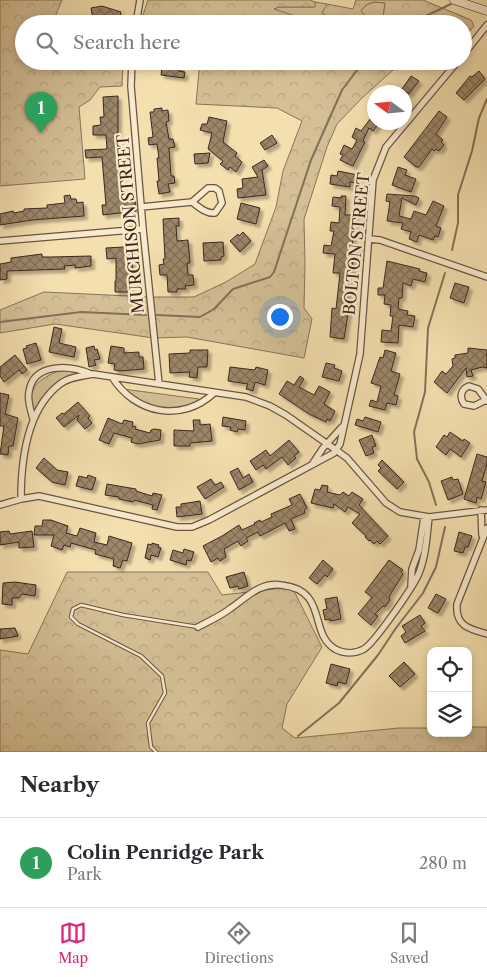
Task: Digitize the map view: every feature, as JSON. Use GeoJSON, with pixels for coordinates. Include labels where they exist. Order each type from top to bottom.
{"type":"FeatureCollection","features":[{"type":"Feature","properties":{"kind":"street"},"geometry":{"type":"LineString","coordinates":[[138,15],[140,0]]}},
{"type":"Feature","properties":{"kind":"street"},"geometry":{"type":"LineString","coordinates":[[458,1],[487,11]]}},
{"type":"Feature","properties":{"kind":"street"},"geometry":{"type":"LineString","coordinates":[[472,44],[487,25]]}},
{"type":"Feature","properties":{"kind":"street","name":"MURCHISON STREET"},"geometry":{"type":"LineString","coordinates":[[132,70],[141,207],[159,384]]}},
{"type":"Feature","properties":{"kind":"street","name":"BOLTON STREET"},"geometry":{"type":"LineString","coordinates":[[336,450],[340,444],[360,354],[373,180],[386,147],[450,70]]}},
{"type":"Feature","properties":{"kind":"street"},"geometry":{"type":"LineString","coordinates":[[141,207],[192,202],[208,188],[215,188],[219,191],[222,203],[215,213],[212,214],[192,202]]}},
{"type":"Feature","properties":{"kind":"street"},"geometry":{"type":"LineString","coordinates":[[0,241],[143,229]]}},
{"type":"Feature","properties":{"kind":"street"},"geometry":{"type":"LineString","coordinates":[[369,239],[380,240],[487,278]]}},
{"type":"Feature","properties":{"kind":"street"},"geometry":{"type":"LineString","coordinates":[[33,419],[28,397],[31,384],[41,373],[56,368],[246,397],[263,403],[286,415],[347,458],[386,503],[400,512],[427,517],[484,510],[482,539]]}},
{"type":"Feature","properties":{"kind":"street"},"geometry":{"type":"LineString","coordinates":[[20,499],[22,467],[33,419],[46,399],[60,383],[76,377],[93,374]]}},
{"type":"Feature","properties":{"kind":"street"},"geometry":{"type":"LineString","coordinates":[[112,378],[119,389],[129,398],[142,406],[163,410],[184,410],[197,406],[214,393]]}},
{"type":"Feature","properties":{"kind":"street","name":"BOLTON STREET"},"geometry":{"type":"LineString","coordinates":[[313,464],[343,426]]}},
{"type":"Feature","properties":{"kind":"street"},"geometry":{"type":"LineString","coordinates":[[0,505],[39,496],[141,520],[177,527],[192,527],[209,520],[330,456],[336,450]]}},
{"type":"Feature","properties":{"kind":"street"},"geometry":{"type":"LineString","coordinates":[[198,627],[225,612],[258,588],[268,585],[286,585],[303,592],[312,603],[329,645],[340,652],[355,653],[367,647],[374,640],[419,573],[423,562],[427,517]]}},
{"type":"Feature","properties":{"kind":"street"},"geometry":{"type":"LineString","coordinates":[[487,528],[457,604],[457,618],[464,625],[487,634]]}},
{"type":"Feature","properties":{"kind":"lane"},"geometry":{"type":"LineString","coordinates":[[156,752],[151,747],[148,723],[165,694],[162,676],[141,656],[78,624],[72,617],[73,608],[81,605],[123,615],[198,627]]}},
{"type":"Feature","properties":{"kind":"green space"},"geometry":{"type":"Polygon","coordinates":[[[0,0],[62,0],[56,15],[15,15],[15,70],[123,70],[122,86],[100,87],[90,100],[79,107],[85,179],[0,186],[0,0]]]}},
{"type":"Feature","properties":{"kind":"green space"},"geometry":{"type":"Polygon","coordinates":[[[148,0],[310,0],[315,2],[315,7],[279,7],[274,9],[292,15],[143,15],[148,0]]]}},
{"type":"Feature","properties":{"kind":"green space"},"geometry":{"type":"Polygon","coordinates":[[[356,0],[423,0],[459,15],[383,15],[385,3],[374,2],[366,5],[361,11],[364,15],[325,15],[322,13],[327,4],[353,9],[356,0]]]}},
{"type":"Feature","properties":{"kind":"green space"},"geometry":{"type":"Polygon","coordinates":[[[315,2],[327,4],[323,13],[326,15],[291,15],[273,9],[279,7],[314,7],[315,2]]]}},
{"type":"Feature","properties":{"kind":"green space"},"geometry":{"type":"Polygon","coordinates":[[[374,2],[385,3],[383,15],[364,15],[361,11],[366,5],[374,2]]]}},
{"type":"Feature","properties":{"kind":"green space"},"geometry":{"type":"Polygon","coordinates":[[[199,70],[393,70],[376,85],[367,85],[367,93],[337,124],[327,147],[304,219],[304,308],[312,319],[304,358],[187,337],[154,338],[55,324],[0,333],[0,310],[44,292],[194,297],[226,282],[255,264],[276,207],[283,171],[302,121],[277,108],[196,104],[199,70]]]}},
{"type":"Feature","properties":{"kind":"green space"},"geometry":{"type":"Polygon","coordinates":[[[61,370],[84,374],[72,375],[58,381],[36,410],[33,409],[30,395],[33,389],[42,379],[61,370]]]}},
{"type":"Feature","properties":{"kind":"green space"},"geometry":{"type":"Polygon","coordinates":[[[123,389],[199,399],[195,405],[165,410],[141,403],[123,389]]]}},
{"type":"Feature","properties":{"kind":"green space"},"geometry":{"type":"Polygon","coordinates":[[[67,572],[208,572],[222,595],[292,587],[322,647],[287,704],[282,728],[295,738],[399,728],[427,728],[427,737],[472,737],[472,727],[487,727],[487,752],[0,752],[0,650],[28,654],[67,572]]]}},
{"type":"Feature","properties":{"kind":"building"},"geometry":{"type":"Polygon","coordinates":[[[102,6],[121,12],[120,15],[92,15],[91,8],[102,6]]]}},
{"type":"Feature","properties":{"kind":"building"},"geometry":{"type":"Polygon","coordinates":[[[162,70],[185,72],[184,78],[161,75],[162,70]]]}},
{"type":"Feature","properties":{"kind":"building"},"geometry":{"type":"Polygon","coordinates":[[[479,71],[485,79],[464,100],[456,93],[470,76],[472,77],[479,71]]]}},
{"type":"Feature","properties":{"kind":"building"},"geometry":{"type":"Polygon","coordinates":[[[411,76],[419,81],[412,90],[412,85],[405,85],[411,76]]]}},
{"type":"Feature","properties":{"kind":"building"},"geometry":{"type":"Polygon","coordinates":[[[118,96],[118,169],[120,169],[124,200],[135,200],[136,211],[103,215],[102,205],[106,205],[102,157],[86,158],[85,150],[107,149],[106,135],[93,135],[93,126],[101,125],[100,117],[104,117],[103,97],[118,96]]]}},
{"type":"Feature","properties":{"kind":"building"},"geometry":{"type":"Polygon","coordinates":[[[162,108],[162,111],[168,110],[169,121],[166,122],[169,139],[173,139],[175,147],[169,148],[171,176],[174,176],[175,183],[168,184],[170,192],[159,194],[157,144],[149,145],[148,138],[153,137],[150,112],[154,112],[154,109],[162,108]]]}},
{"type":"Feature","properties":{"kind":"building"},"geometry":{"type":"Polygon","coordinates":[[[439,111],[447,117],[436,134],[443,140],[441,142],[444,145],[439,151],[432,149],[419,167],[416,167],[404,157],[439,111]]]}},
{"type":"Feature","properties":{"kind":"building"},"geometry":{"type":"Polygon","coordinates":[[[209,117],[227,121],[223,142],[237,153],[235,156],[242,162],[236,172],[230,167],[228,170],[220,164],[223,161],[208,149],[212,133],[200,130],[202,124],[207,124],[209,117]]]}},
{"type":"Feature","properties":{"kind":"building"},"geometry":{"type":"Polygon","coordinates":[[[367,123],[368,130],[363,141],[365,142],[353,166],[340,160],[343,155],[340,154],[344,145],[352,149],[357,140],[352,137],[356,128],[361,131],[367,123]]]}},
{"type":"Feature","properties":{"kind":"building"},"geometry":{"type":"Polygon","coordinates":[[[272,135],[277,143],[265,150],[260,143],[272,135]]]}},
{"type":"Feature","properties":{"kind":"building"},"geometry":{"type":"Polygon","coordinates":[[[210,153],[208,163],[195,164],[194,154],[210,153]]]}},
{"type":"Feature","properties":{"kind":"building"},"geometry":{"type":"Polygon","coordinates":[[[264,160],[268,166],[262,170],[266,195],[238,198],[237,189],[243,188],[242,179],[258,177],[252,167],[264,160]]]}},
{"type":"Feature","properties":{"kind":"building"},"geometry":{"type":"Polygon","coordinates":[[[398,167],[407,170],[405,175],[416,179],[411,192],[392,185],[398,167]]]}},
{"type":"Feature","properties":{"kind":"building"},"geometry":{"type":"Polygon","coordinates":[[[338,171],[358,175],[357,183],[350,182],[350,187],[330,184],[331,175],[337,176],[338,171]]]}},
{"type":"Feature","properties":{"kind":"building"},"geometry":{"type":"Polygon","coordinates":[[[387,194],[419,198],[416,205],[402,198],[399,216],[411,219],[414,211],[426,215],[433,201],[444,206],[436,226],[441,228],[438,237],[435,236],[433,240],[419,235],[417,242],[409,239],[411,232],[401,229],[403,223],[387,221],[390,202],[386,201],[387,194]]]}},
{"type":"Feature","properties":{"kind":"building"},"geometry":{"type":"Polygon","coordinates":[[[70,195],[71,199],[76,199],[77,203],[83,202],[84,216],[32,220],[0,225],[0,214],[24,211],[24,209],[47,208],[47,205],[65,203],[64,196],[70,195]]]}},
{"type":"Feature","properties":{"kind":"building"},"geometry":{"type":"Polygon","coordinates":[[[341,196],[346,196],[345,215],[355,215],[352,247],[359,248],[357,257],[353,256],[352,272],[349,272],[347,300],[350,301],[344,339],[330,337],[332,308],[336,309],[340,273],[333,273],[335,254],[323,253],[324,245],[331,246],[334,231],[330,231],[331,222],[339,223],[340,207],[332,206],[333,197],[341,198],[341,196]]]}},
{"type":"Feature","properties":{"kind":"building"},"geometry":{"type":"Polygon","coordinates":[[[241,203],[260,208],[256,224],[237,219],[241,203]]]}},
{"type":"Feature","properties":{"kind":"building"},"geometry":{"type":"Polygon","coordinates":[[[179,218],[179,226],[176,226],[177,241],[188,240],[190,263],[187,263],[188,275],[193,275],[194,285],[185,286],[186,289],[177,289],[177,292],[168,292],[167,275],[160,275],[159,265],[164,264],[163,259],[165,259],[163,219],[179,218]]]}},
{"type":"Feature","properties":{"kind":"building"},"geometry":{"type":"Polygon","coordinates":[[[243,232],[251,241],[240,252],[230,241],[243,232]]]}},
{"type":"Feature","properties":{"kind":"building"},"geometry":{"type":"Polygon","coordinates":[[[223,242],[224,256],[221,257],[221,260],[204,261],[203,243],[223,242]]]}},
{"type":"Feature","properties":{"kind":"building"},"geometry":{"type":"Polygon","coordinates":[[[124,247],[124,249],[131,249],[133,277],[129,277],[129,292],[115,292],[116,258],[107,259],[106,248],[124,247]]]}},
{"type":"Feature","properties":{"kind":"building"},"geometry":{"type":"Polygon","coordinates":[[[42,254],[42,257],[91,256],[91,266],[75,268],[75,265],[64,266],[65,269],[7,271],[7,279],[0,280],[0,264],[11,262],[11,258],[42,254]]]}},
{"type":"Feature","properties":{"kind":"building"},"geometry":{"type":"Polygon","coordinates":[[[387,261],[420,269],[419,271],[427,273],[425,282],[413,279],[411,286],[403,283],[402,298],[399,298],[398,309],[408,311],[407,315],[415,316],[413,327],[399,325],[398,343],[381,342],[382,330],[391,331],[393,316],[390,316],[391,305],[384,304],[385,295],[378,295],[378,288],[383,288],[387,261]]]}},
{"type":"Feature","properties":{"kind":"building"},"geometry":{"type":"Polygon","coordinates":[[[455,283],[469,287],[464,303],[450,298],[455,283]]]}},
{"type":"Feature","properties":{"kind":"building"},"geometry":{"type":"Polygon","coordinates":[[[54,327],[62,329],[59,343],[76,347],[74,357],[49,352],[54,327]]]}},
{"type":"Feature","properties":{"kind":"building"},"geometry":{"type":"Polygon","coordinates":[[[36,343],[41,360],[27,364],[23,349],[36,343]]]}},
{"type":"Feature","properties":{"kind":"building"},"geometry":{"type":"Polygon","coordinates":[[[94,346],[100,359],[94,360],[96,365],[89,367],[86,348],[94,346]]]}},
{"type":"Feature","properties":{"kind":"building"},"geometry":{"type":"Polygon","coordinates":[[[111,346],[124,348],[124,353],[139,352],[139,357],[143,357],[144,369],[114,370],[115,364],[108,363],[111,346]]]}},
{"type":"Feature","properties":{"kind":"building"},"geometry":{"type":"Polygon","coordinates":[[[468,348],[487,350],[487,368],[482,367],[471,370],[473,376],[467,377],[466,368],[447,393],[434,382],[442,371],[446,374],[453,366],[452,359],[455,358],[455,355],[468,353],[468,348]]]}},
{"type":"Feature","properties":{"kind":"building"},"geometry":{"type":"Polygon","coordinates":[[[190,350],[208,350],[207,367],[198,367],[197,378],[189,377],[190,372],[170,373],[169,354],[190,353],[190,350]]]}},
{"type":"Feature","properties":{"kind":"building"},"geometry":{"type":"Polygon","coordinates":[[[385,350],[396,353],[391,371],[400,374],[394,395],[398,396],[396,405],[387,403],[385,410],[369,406],[371,400],[377,402],[381,386],[371,383],[380,357],[383,358],[385,350]]]}},
{"type":"Feature","properties":{"kind":"building"},"geometry":{"type":"Polygon","coordinates":[[[15,355],[27,370],[22,374],[19,370],[4,382],[0,376],[0,367],[15,355]]]}},
{"type":"Feature","properties":{"kind":"building"},"geometry":{"type":"Polygon","coordinates":[[[326,363],[335,365],[334,368],[342,371],[339,381],[322,377],[326,363]]]}},
{"type":"Feature","properties":{"kind":"building"},"geometry":{"type":"Polygon","coordinates":[[[230,367],[255,370],[256,367],[268,370],[265,385],[255,382],[253,391],[246,389],[248,384],[228,381],[230,367]]]}},
{"type":"Feature","properties":{"kind":"building"},"geometry":{"type":"Polygon","coordinates":[[[300,376],[304,379],[299,387],[314,395],[319,386],[330,392],[324,404],[335,411],[330,421],[327,419],[326,422],[309,414],[279,394],[287,381],[294,385],[300,376]]]}},
{"type":"Feature","properties":{"kind":"building"},"geometry":{"type":"Polygon","coordinates":[[[0,393],[9,395],[5,414],[18,418],[13,446],[9,446],[8,455],[0,454],[4,426],[0,426],[0,393]]]}},
{"type":"Feature","properties":{"kind":"building"},"geometry":{"type":"Polygon","coordinates":[[[78,402],[90,416],[88,418],[92,423],[85,429],[77,420],[79,415],[64,427],[56,418],[78,402]]]}},
{"type":"Feature","properties":{"kind":"building"},"geometry":{"type":"Polygon","coordinates":[[[223,417],[246,421],[245,430],[238,429],[237,432],[230,430],[231,427],[222,426],[223,417]]]}},
{"type":"Feature","properties":{"kind":"building"},"geometry":{"type":"Polygon","coordinates":[[[365,417],[381,422],[378,432],[355,425],[357,419],[363,421],[365,417]]]}},
{"type":"Feature","properties":{"kind":"building"},"geometry":{"type":"Polygon","coordinates":[[[108,418],[122,424],[124,420],[133,422],[132,426],[136,427],[135,429],[150,433],[154,429],[161,430],[160,440],[138,444],[131,442],[132,438],[114,433],[109,444],[99,440],[108,418]]]}},
{"type":"Feature","properties":{"kind":"building"},"geometry":{"type":"Polygon","coordinates":[[[193,420],[200,420],[200,425],[210,424],[212,441],[190,443],[190,446],[174,446],[174,430],[194,431],[193,420]]]}},
{"type":"Feature","properties":{"kind":"building"},"geometry":{"type":"Polygon","coordinates":[[[450,432],[463,441],[464,439],[470,443],[461,457],[450,449],[446,455],[436,447],[444,435],[447,437],[450,432]]]}},
{"type":"Feature","properties":{"kind":"building"},"geometry":{"type":"Polygon","coordinates":[[[372,435],[376,446],[372,447],[374,453],[366,456],[359,440],[372,435]]]}},
{"type":"Feature","properties":{"kind":"building"},"geometry":{"type":"Polygon","coordinates":[[[289,440],[299,452],[294,456],[296,458],[288,465],[282,457],[266,469],[263,465],[256,470],[250,461],[266,450],[270,456],[289,440]]]}},
{"type":"Feature","properties":{"kind":"building"},"geometry":{"type":"Polygon","coordinates":[[[477,454],[487,457],[487,464],[482,481],[486,482],[481,499],[477,497],[476,503],[464,499],[477,454]]]}},
{"type":"Feature","properties":{"kind":"building"},"geometry":{"type":"Polygon","coordinates":[[[44,458],[57,470],[68,472],[65,485],[52,482],[36,468],[44,458]]]}},
{"type":"Feature","properties":{"kind":"building"},"geometry":{"type":"Polygon","coordinates":[[[382,460],[404,482],[397,489],[378,471],[381,468],[378,465],[382,460]]]}},
{"type":"Feature","properties":{"kind":"building"},"geometry":{"type":"Polygon","coordinates":[[[238,468],[243,478],[249,474],[253,482],[239,490],[230,472],[238,468]]]}},
{"type":"Feature","properties":{"kind":"building"},"geometry":{"type":"Polygon","coordinates":[[[88,475],[96,478],[92,490],[76,486],[79,476],[87,478],[88,475]]]}},
{"type":"Feature","properties":{"kind":"building"},"geometry":{"type":"Polygon","coordinates":[[[452,477],[453,480],[458,479],[463,494],[448,500],[441,481],[452,477]]]}},
{"type":"Feature","properties":{"kind":"building"},"geometry":{"type":"Polygon","coordinates":[[[211,479],[215,485],[221,482],[224,487],[205,499],[197,487],[211,479]]]}},
{"type":"Feature","properties":{"kind":"building"},"geometry":{"type":"Polygon","coordinates":[[[107,484],[136,489],[136,491],[152,496],[153,493],[162,495],[157,510],[152,509],[153,505],[105,495],[107,484]]]}},
{"type":"Feature","properties":{"kind":"building"},"geometry":{"type":"Polygon","coordinates":[[[322,485],[328,486],[327,492],[340,495],[343,492],[349,496],[352,492],[363,499],[359,505],[388,536],[380,544],[377,541],[374,544],[352,523],[360,514],[348,507],[345,512],[334,504],[333,508],[311,503],[315,489],[320,490],[322,485]]]}},
{"type":"Feature","properties":{"kind":"building"},"geometry":{"type":"Polygon","coordinates":[[[300,494],[307,508],[304,510],[305,513],[291,519],[295,529],[289,531],[285,523],[260,536],[258,532],[246,538],[248,541],[241,546],[238,541],[224,549],[226,557],[220,561],[218,558],[211,562],[203,546],[239,525],[242,530],[260,520],[261,522],[272,517],[271,514],[292,505],[289,499],[300,494]]]}},
{"type":"Feature","properties":{"kind":"building"},"geometry":{"type":"Polygon","coordinates":[[[200,501],[202,514],[177,517],[176,507],[181,507],[181,504],[200,501]]]}},
{"type":"Feature","properties":{"kind":"building"},"geometry":{"type":"Polygon","coordinates":[[[43,520],[51,520],[68,526],[66,533],[77,536],[80,528],[96,533],[94,542],[107,545],[109,536],[132,543],[127,561],[123,560],[120,568],[113,566],[114,559],[95,554],[96,550],[71,543],[70,547],[64,545],[62,550],[51,546],[54,535],[34,535],[35,526],[42,526],[43,520]]]}},
{"type":"Feature","properties":{"kind":"building"},"geometry":{"type":"Polygon","coordinates":[[[9,531],[10,534],[32,531],[34,547],[19,548],[19,542],[0,545],[0,532],[9,531]]]}},
{"type":"Feature","properties":{"kind":"building"},"geometry":{"type":"Polygon","coordinates":[[[459,532],[472,536],[468,547],[465,547],[463,553],[454,551],[459,532]]]}},
{"type":"Feature","properties":{"kind":"building"},"geometry":{"type":"Polygon","coordinates":[[[152,543],[159,545],[158,547],[161,548],[158,557],[151,555],[150,560],[145,558],[148,544],[152,545],[152,543]]]}},
{"type":"Feature","properties":{"kind":"building"},"geometry":{"type":"Polygon","coordinates":[[[184,549],[194,552],[191,561],[187,560],[186,565],[170,560],[173,550],[183,553],[184,549]]]}},
{"type":"Feature","properties":{"kind":"building"},"geometry":{"type":"Polygon","coordinates":[[[323,560],[333,569],[327,577],[325,575],[317,584],[309,578],[323,560]]]}},
{"type":"Feature","properties":{"kind":"building"},"geometry":{"type":"Polygon","coordinates":[[[389,560],[403,570],[401,572],[403,574],[390,595],[390,600],[385,607],[383,606],[375,614],[378,616],[371,625],[358,614],[372,597],[365,592],[389,560]]]}},
{"type":"Feature","properties":{"kind":"building"},"geometry":{"type":"Polygon","coordinates":[[[244,572],[248,586],[239,589],[238,586],[230,588],[226,577],[244,572]]]}},
{"type":"Feature","properties":{"kind":"building"},"geometry":{"type":"Polygon","coordinates":[[[15,582],[36,585],[35,596],[22,594],[19,598],[12,598],[12,605],[2,604],[3,583],[15,582]]]}},
{"type":"Feature","properties":{"kind":"building"},"geometry":{"type":"Polygon","coordinates":[[[436,594],[446,599],[438,613],[428,608],[436,594]]]}},
{"type":"Feature","properties":{"kind":"building"},"geometry":{"type":"Polygon","coordinates":[[[337,597],[341,619],[325,620],[323,610],[327,609],[325,599],[337,597]]]}},
{"type":"Feature","properties":{"kind":"building"},"geometry":{"type":"Polygon","coordinates":[[[420,615],[425,623],[421,626],[425,631],[405,643],[401,636],[406,632],[402,626],[420,615]]]}},
{"type":"Feature","properties":{"kind":"building"},"geometry":{"type":"Polygon","coordinates":[[[15,628],[18,636],[0,639],[0,629],[15,628]]]}},
{"type":"Feature","properties":{"kind":"building"},"geometry":{"type":"Polygon","coordinates":[[[404,662],[415,674],[400,687],[389,676],[404,662]]]}},
{"type":"Feature","properties":{"kind":"building"},"geometry":{"type":"Polygon","coordinates":[[[331,664],[350,669],[346,684],[338,682],[337,686],[326,683],[331,664]]]}},
{"type":"Feature","properties":{"kind":"waterway"},"geometry":{"type":"LineString","coordinates":[[428,15],[451,4]]}},
{"type":"Feature","properties":{"kind":"waterway"},"geometry":{"type":"LineString","coordinates":[[157,315],[200,317],[214,309],[233,289],[270,277],[274,272],[311,160],[342,90],[357,70]]}},
{"type":"Feature","properties":{"kind":"waterway"},"geometry":{"type":"LineString","coordinates":[[452,250],[458,223],[458,195],[472,151],[479,118],[487,99]]}},
{"type":"Feature","properties":{"kind":"waterway"},"geometry":{"type":"LineString","coordinates":[[436,505],[429,482],[417,459],[414,432],[425,392],[428,328],[445,273]]}},
{"type":"Feature","properties":{"kind":"waterway"},"geometry":{"type":"LineString","coordinates":[[0,322],[81,312],[146,315]]}},
{"type":"Feature","properties":{"kind":"waterway"},"geometry":{"type":"LineString","coordinates":[[298,736],[339,703],[378,655],[423,593],[436,567],[445,527]]}},
{"type":"Feature","properties":{"kind":"place","name":"Colin Penridge Park"},"geometry":{"type":"Point","coordinates":[41,133]}}]}
